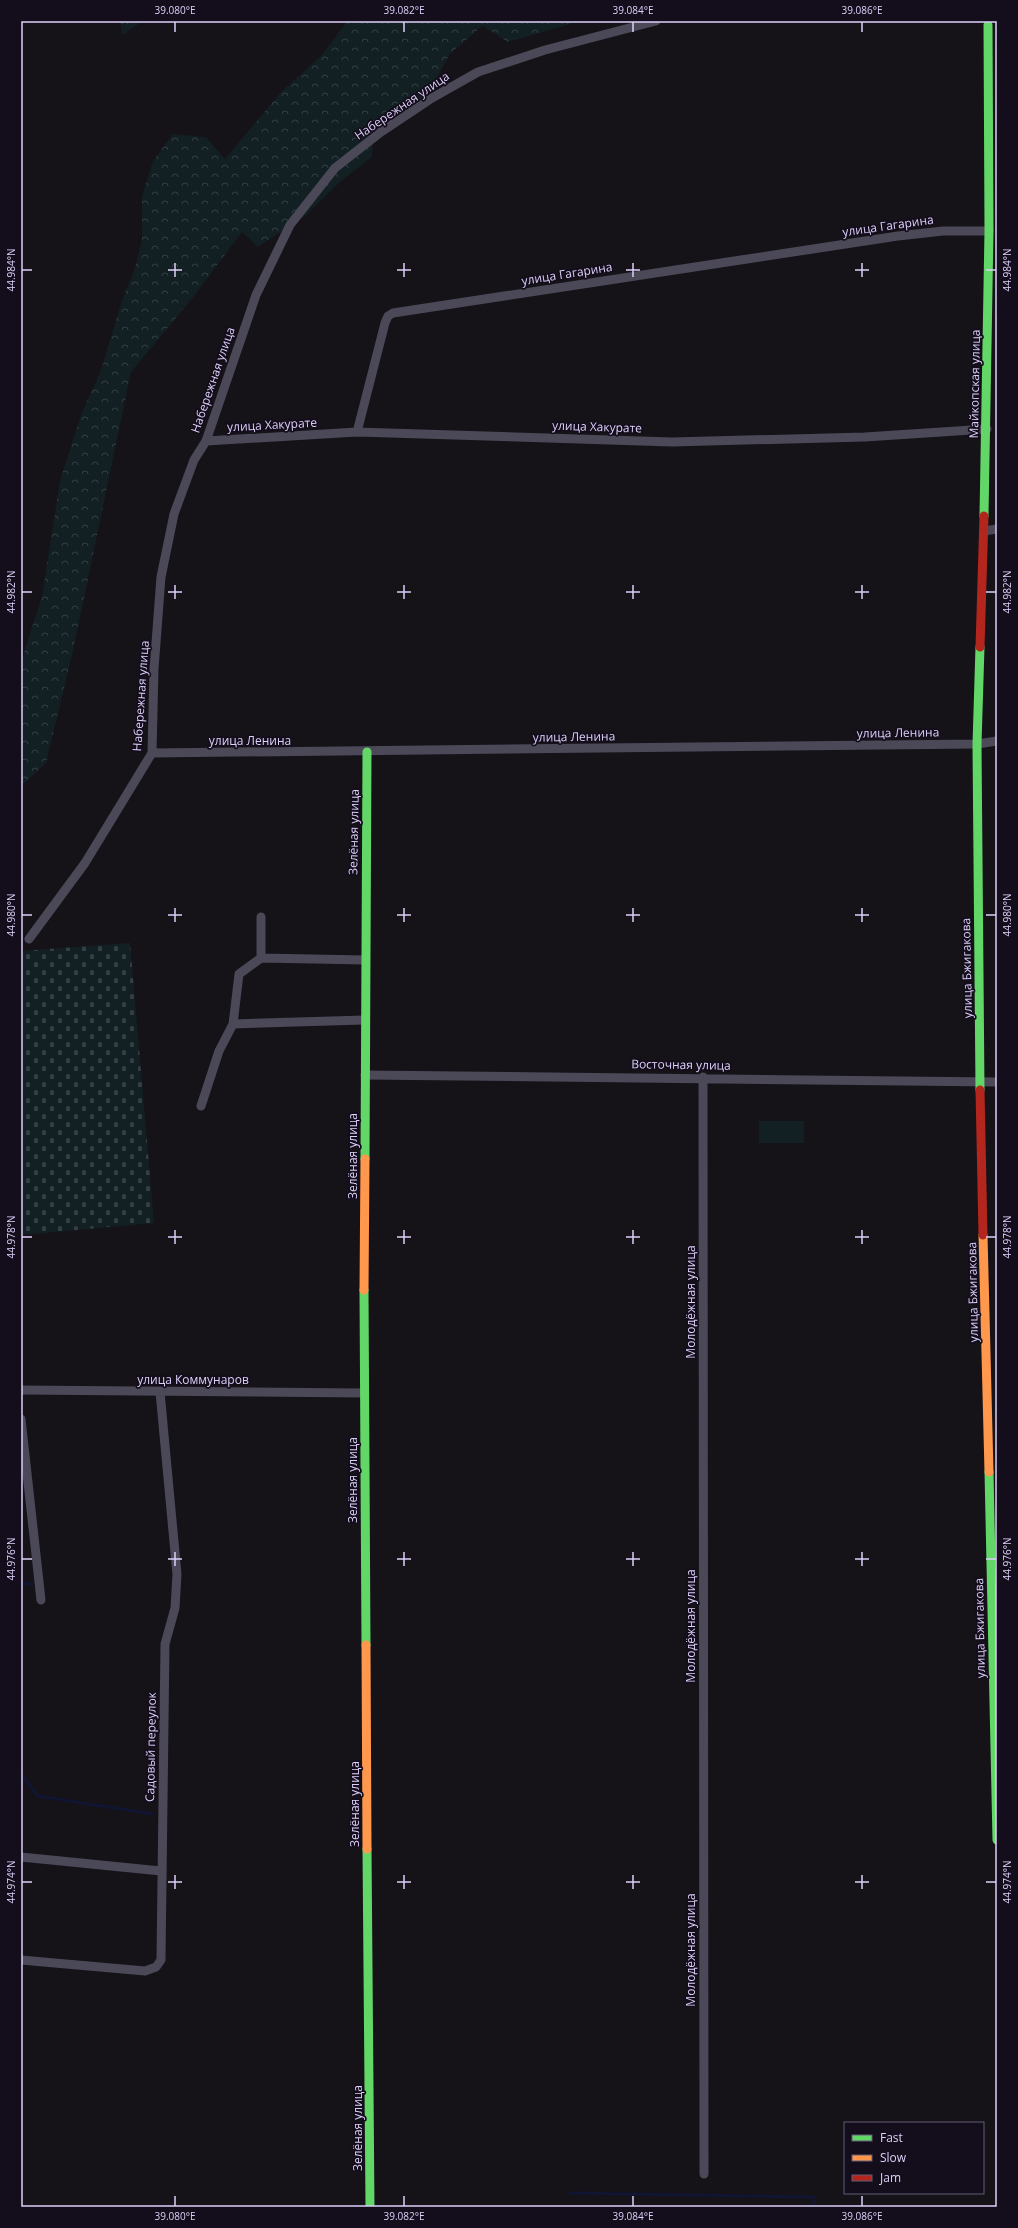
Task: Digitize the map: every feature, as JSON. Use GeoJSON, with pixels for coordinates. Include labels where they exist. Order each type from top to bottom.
{"type":"FeatureCollection","features":[{"type":"Feature","properties":{"kind":"street","name":"Набережная улица"},"geometry":{"type":"LineString","coordinates":[[29,939],[85,863],[152,754],[154,669],[161,577],[174,514],[194,460],[206,440],[256,295],[290,225],[335,168],[381,132],[432,98],[478,72],[546,50],[656,21]]}},
{"type":"Feature","properties":{"kind":"street","name":"Майкопская улица"},"geometry":{"type":"LineString","coordinates":[[977,744],[987,429],[990,24]]}},
{"type":"Feature","properties":{"kind":"street","name":"улица Гагарина"},"geometry":{"type":"LineString","coordinates":[[357,432],[385,322],[388,316],[393,313],[898,236],[943,231],[989,231]]}},
{"type":"Feature","properties":{"kind":"street","name":"улица Хакурате"},"geometry":{"type":"LineString","coordinates":[[206,440],[357,432],[672,442],[865,437],[987,429]]}},
{"type":"Feature","properties":{"kind":"street"},"geometry":{"type":"LineString","coordinates":[[984,532],[997,529]]}},
{"type":"Feature","properties":{"kind":"street","name":"улица Ленина"},"geometry":{"type":"LineString","coordinates":[[152,754],[977,744],[997,741]]}},
{"type":"Feature","properties":{"kind":"street","name":"улица Бжигакова"},"geometry":{"type":"LineString","coordinates":[[977,744],[980,1082],[997,1840]]}},
{"type":"Feature","properties":{"kind":"street","name":"Зелёная улица"},"geometry":{"type":"LineString","coordinates":[[367,752],[364,1020],[364,1393],[370,2207]]}},
{"type":"Feature","properties":{"kind":"street"},"geometry":{"type":"LineString","coordinates":[[261,917],[261,958]]}},
{"type":"Feature","properties":{"kind":"street"},"geometry":{"type":"LineString","coordinates":[[201,1106],[219,1051],[233,1024],[239,974],[261,958],[365,960]]}},
{"type":"Feature","properties":{"kind":"street"},"geometry":{"type":"LineString","coordinates":[[233,1024],[364,1020]]}},
{"type":"Feature","properties":{"kind":"street","name":"Восточная улица"},"geometry":{"type":"LineString","coordinates":[[365,1075],[703,1077],[997,1082]]}},
{"type":"Feature","properties":{"kind":"street","name":"Молодёжная улица"},"geometry":{"type":"LineString","coordinates":[[703,1077],[704,2174]]}},
{"type":"Feature","properties":{"kind":"street","name":"улица Коммунаров"},"geometry":{"type":"LineString","coordinates":[[21,1390],[364,1393]]}},
{"type":"Feature","properties":{"kind":"street","name":"Садовый переулок"},"geometry":{"type":"LineString","coordinates":[[21,1960],[145,1971],[156,1967],[161,1960],[165,1644],[175,1608],[178,1574],[160,1392]]}},
{"type":"Feature","properties":{"kind":"street"},"geometry":{"type":"LineString","coordinates":[[21,1419],[41,1600]]}},
{"type":"Feature","properties":{"kind":"street"},"geometry":{"type":"LineString","coordinates":[[21,1857],[161,1872]]}},
{"type":"Feature","properties":{"kind":"green space"},"geometry":{"type":"Polygon","coordinates":[[[120,21],[143,21],[122,35],[120,21]]]}},
{"type":"Feature","properties":{"kind":"green space"},"geometry":{"type":"Polygon","coordinates":[[[347,21],[573,21],[571,24],[508,42],[482,26],[450,54],[426,96],[373,133],[372,157],[341,181],[306,215],[258,247],[242,232],[191,300],[131,372],[73,651],[46,763],[21,786],[21,662],[42,596],[60,481],[81,415],[101,370],[122,300],[135,268],[142,239],[142,196],[153,161],[173,134],[206,137],[225,159],[281,92],[322,55],[347,21]]]}},
{"type":"Feature","properties":{"kind":"green space"},"geometry":{"type":"Polygon","coordinates":[[[130,943],[154,1223],[21,1235],[21,951],[130,943]]]}},
{"type":"Feature","properties":{"kind":"green space"},"geometry":{"type":"Polygon","coordinates":[[[759,1121],[804,1121],[804,1143],[759,1143],[759,1121]]]}},
{"type":"Feature","properties":{"kind":"waterway"},"geometry":{"type":"LineString","coordinates":[[21,1583],[33,1584]]}},
{"type":"Feature","properties":{"kind":"waterway"},"geometry":{"type":"LineString","coordinates":[[21,1774],[38,1796],[152,1814]]}},
{"type":"Feature","properties":{"kind":"waterway"},"geometry":{"type":"LineString","coordinates":[[570,2193],[815,2197],[814,2207]]}},
{"type":"Feature","properties":{"kind":"traffic: fast"},"geometry":{"type":"LineString","coordinates":[[984,516],[989,231],[988,25]]}},
{"type":"Feature","properties":{"kind":"traffic: fast"},"geometry":{"type":"LineString","coordinates":[[980,647],[977,744],[980,1090]]}},
{"type":"Feature","properties":{"kind":"traffic: fast"},"geometry":{"type":"LineString","coordinates":[[365,1159],[367,752]]}},
{"type":"Feature","properties":{"kind":"traffic: fast"},"geometry":{"type":"LineString","coordinates":[[364,1290],[366,1645]]}},
{"type":"Feature","properties":{"kind":"traffic: fast"},"geometry":{"type":"LineString","coordinates":[[989,1472],[997,1840]]}},
{"type":"Feature","properties":{"kind":"traffic: fast"},"geometry":{"type":"LineString","coordinates":[[367,1849],[370,2207]]}},
{"type":"Feature","properties":{"kind":"traffic: slow"},"geometry":{"type":"LineString","coordinates":[[364,1290],[365,1159]]}},
{"type":"Feature","properties":{"kind":"traffic: slow"},"geometry":{"type":"LineString","coordinates":[[983,1235],[989,1472]]}},
{"type":"Feature","properties":{"kind":"traffic: slow"},"geometry":{"type":"LineString","coordinates":[[366,1645],[367,1849]]}},
{"type":"Feature","properties":{"kind":"traffic: jam"},"geometry":{"type":"LineString","coordinates":[[980,647],[984,516]]}},
{"type":"Feature","properties":{"kind":"traffic: jam"},"geometry":{"type":"LineString","coordinates":[[980,1090],[983,1235]]}}]}
